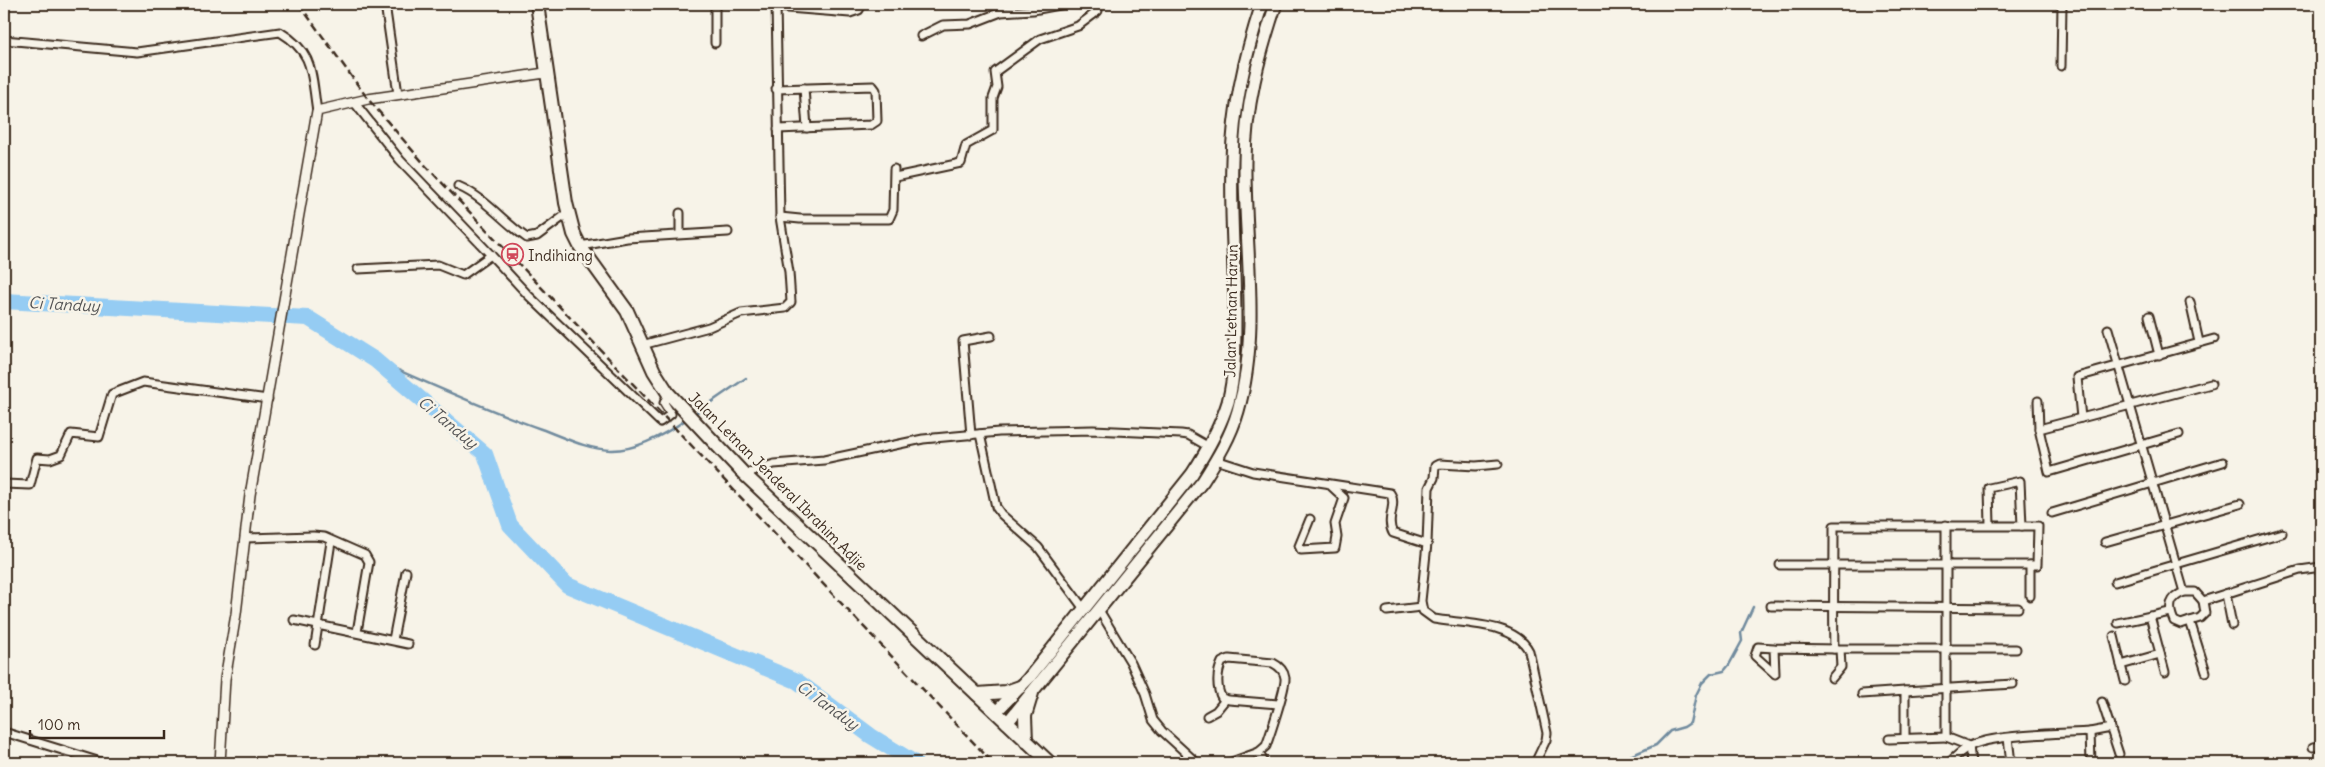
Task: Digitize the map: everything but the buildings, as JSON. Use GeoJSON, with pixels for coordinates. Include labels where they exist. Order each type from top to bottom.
{"type":"FeatureCollection","features":[{"type":"Feature","properties":{"kind":"highway","name":"Jalan Letnan Jenderal Ibrahim Adjie"},"geometry":{"type":"LineString","coordinates":[[536,4],[545,73],[568,213],[580,246],[627,311],[642,345],[668,393],[744,474],[1050,763]]}},
{"type":"Feature","properties":{"kind":"highway"},"geometry":{"type":"LineString","coordinates":[[977,694],[1006,692],[1020,687]]}},
{"type":"Feature","properties":{"kind":"highway"},"geometry":{"type":"LineString","coordinates":[[1026,741],[1026,716],[1032,693]]}},
{"type":"Feature","properties":{"kind":"main road","name":"Jalan Letnan Harun"},"geometry":{"type":"LineString","coordinates":[[996,712],[1020,687],[1192,474],[1209,447],[1226,408],[1233,377],[1236,276],[1232,162],[1233,124],[1243,68],[1262,4]]}},
{"type":"Feature","properties":{"kind":"main road","name":"Jalan Letnan Harun"},"geometry":{"type":"LineString","coordinates":[[1007,723],[1180,509],[1216,460],[1238,412],[1246,379],[1248,300],[1244,162],[1246,125],[1256,70],[1276,4]]}},
{"type":"Feature","properties":{"kind":"main road"},"geometry":{"type":"LineString","coordinates":[[1243,68],[1256,70]]}},
{"type":"Feature","properties":{"kind":"main road"},"geometry":{"type":"LineString","coordinates":[[1170,501],[1180,509]]}},
{"type":"Feature","properties":{"kind":"street"},"geometry":{"type":"LineString","coordinates":[[386,4],[398,94]]}},
{"type":"Feature","properties":{"kind":"street"},"geometry":{"type":"LineString","coordinates":[[715,4],[715,43]]}},
{"type":"Feature","properties":{"kind":"street"},"geometry":{"type":"LineString","coordinates":[[642,345],[709,327],[741,313],[777,310],[789,305],[792,293],[780,217],[776,89],[776,5],[850,13],[859,10],[862,4]]}},
{"type":"Feature","properties":{"kind":"street"},"geometry":{"type":"LineString","coordinates":[[1001,4],[1001,12]]}},
{"type":"Feature","properties":{"kind":"street"},"geometry":{"type":"LineString","coordinates":[[921,36],[943,25],[970,24],[1001,12],[1033,10],[1066,4]]}},
{"type":"Feature","properties":{"kind":"street"},"geometry":{"type":"LineString","coordinates":[[895,177],[961,163],[966,145],[993,130],[993,98],[997,87],[995,72],[1040,39],[1078,26],[1098,11],[1098,8],[1093,4]]}},
{"type":"Feature","properties":{"kind":"street"},"geometry":{"type":"LineString","coordinates":[[2061,66],[2062,4]]}},
{"type":"Feature","properties":{"kind":"street"},"geometry":{"type":"LineString","coordinates":[[4,40],[137,52],[280,32],[296,42],[310,65],[317,110],[281,328],[250,495],[225,679],[220,763]]}},
{"type":"Feature","properties":{"kind":"street"},"geometry":{"type":"LineString","coordinates":[[317,110],[398,94],[545,73]]}},
{"type":"Feature","properties":{"kind":"street"},"geometry":{"type":"LineString","coordinates":[[776,89],[870,85],[876,90],[877,121],[875,124],[778,130]]}},
{"type":"Feature","properties":{"kind":"street"},"geometry":{"type":"LineString","coordinates":[[804,88],[807,128]]}},
{"type":"Feature","properties":{"kind":"street"},"geometry":{"type":"LineString","coordinates":[[354,102],[400,160],[528,295],[660,422],[671,414],[664,403],[668,393]]}},
{"type":"Feature","properties":{"kind":"street"},"geometry":{"type":"LineString","coordinates":[[780,217],[800,219],[889,219],[893,210],[894,169]]}},
{"type":"Feature","properties":{"kind":"street"},"geometry":{"type":"LineString","coordinates":[[458,186],[469,191],[499,212],[527,238],[537,236],[568,213]]}},
{"type":"Feature","properties":{"kind":"street"},"geometry":{"type":"LineString","coordinates":[[680,213],[680,234]]}},
{"type":"Feature","properties":{"kind":"street"},"geometry":{"type":"LineString","coordinates":[[580,246],[627,238],[728,232]]}},
{"type":"Feature","properties":{"kind":"street"},"geometry":{"type":"LineString","coordinates":[[358,269],[438,265],[463,275],[491,255]]}},
{"type":"Feature","properties":{"kind":"street"},"geometry":{"type":"LineString","coordinates":[[2190,302],[2199,342]]}},
{"type":"Feature","properties":{"kind":"street"},"geometry":{"type":"LineString","coordinates":[[2149,316],[2159,355]]}},
{"type":"Feature","properties":{"kind":"street"},"geometry":{"type":"LineString","coordinates":[[2108,329],[2128,405],[2184,592]]}},
{"type":"Feature","properties":{"kind":"street"},"geometry":{"type":"LineString","coordinates":[[971,435],[963,341],[991,336]]}},
{"type":"Feature","properties":{"kind":"street"},"geometry":{"type":"LineString","coordinates":[[2081,418],[2078,377],[2214,339]]}},
{"type":"Feature","properties":{"kind":"street"},"geometry":{"type":"LineString","coordinates":[[4,484],[30,485],[37,458],[50,459],[61,456],[71,434],[99,437],[112,394],[143,382],[268,399]]}},
{"type":"Feature","properties":{"kind":"street"},"geometry":{"type":"LineString","coordinates":[[2039,429],[2211,384]]}},
{"type":"Feature","properties":{"kind":"street"},"geometry":{"type":"LineString","coordinates":[[2038,401],[2039,429],[2049,472],[2179,434]]}},
{"type":"Feature","properties":{"kind":"street"},"geometry":{"type":"LineString","coordinates":[[744,474],[774,464],[824,460],[883,446],[980,434],[1093,430],[1181,434],[1188,435],[1209,447]]}},
{"type":"Feature","properties":{"kind":"street"},"geometry":{"type":"LineString","coordinates":[[980,434],[996,507],[1001,514],[1038,547],[1084,609]]}},
{"type":"Feature","properties":{"kind":"street"},"geometry":{"type":"LineString","coordinates":[[1216,460],[1253,472],[1331,486],[1390,493],[1393,502],[1389,523],[1393,533],[1427,544]]}},
{"type":"Feature","properties":{"kind":"street"},"geometry":{"type":"LineString","coordinates":[[2052,514],[2223,462]]}},
{"type":"Feature","properties":{"kind":"street"},"geometry":{"type":"LineString","coordinates":[[1498,464],[1476,466],[1439,464],[1435,466],[1434,478],[1429,488],[1427,544],[1421,607],[1427,615],[1434,619],[1502,630],[1520,637],[1525,642],[1529,651],[1547,732],[1546,740],[1535,763]]}},
{"type":"Feature","properties":{"kind":"street"},"geometry":{"type":"LineString","coordinates":[[1990,525],[1989,488],[2020,481],[2022,526]]}},
{"type":"Feature","properties":{"kind":"street"},"geometry":{"type":"LineString","coordinates":[[1310,519],[1299,546],[1301,550],[1335,548],[1337,537],[1335,524],[1344,498],[1331,486]]}},
{"type":"Feature","properties":{"kind":"street"},"geometry":{"type":"LineString","coordinates":[[2105,542],[2240,504]]}},
{"type":"Feature","properties":{"kind":"street"},"geometry":{"type":"LineString","coordinates":[[1946,525],[1946,737]]}},
{"type":"Feature","properties":{"kind":"street"},"geometry":{"type":"LineString","coordinates":[[1780,565],[1834,565],[2030,565],[2037,564],[2038,526],[1834,526],[1834,565],[1833,607],[1837,649],[1841,667],[1832,678]]}},
{"type":"Feature","properties":{"kind":"street"},"geometry":{"type":"LineString","coordinates":[[2115,582],[2282,533]]}},
{"type":"Feature","properties":{"kind":"street"},"geometry":{"type":"LineString","coordinates":[[245,538],[324,537],[331,542],[362,553],[368,562],[356,632]]}},
{"type":"Feature","properties":{"kind":"street"},"geometry":{"type":"LineString","coordinates":[[315,645],[331,542]]}},
{"type":"Feature","properties":{"kind":"street"},"geometry":{"type":"LineString","coordinates":[[2030,565],[2030,596]]}},
{"type":"Feature","properties":{"kind":"street"},"geometry":{"type":"LineString","coordinates":[[2203,601],[2300,570],[2321,567]]}},
{"type":"Feature","properties":{"kind":"street"},"geometry":{"type":"LineString","coordinates":[[393,640],[406,572]]}},
{"type":"Feature","properties":{"kind":"street"},"geometry":{"type":"LineString","coordinates":[[2184,592],[2195,592],[2203,601],[2205,613],[2200,618],[2180,624],[2174,621],[2170,612],[2170,602],[2173,596],[2184,592]]}},
{"type":"Feature","properties":{"kind":"street"},"geometry":{"type":"LineString","coordinates":[[2226,594],[2232,625]]}},
{"type":"Feature","properties":{"kind":"street"},"geometry":{"type":"LineString","coordinates":[[1771,606],[2018,608]]}},
{"type":"Feature","properties":{"kind":"street"},"geometry":{"type":"LineString","coordinates":[[1387,610],[1421,607]]}},
{"type":"Feature","properties":{"kind":"street"},"geometry":{"type":"LineString","coordinates":[[1099,610],[1131,663],[1145,694],[1153,720],[1162,732],[1197,763]]}},
{"type":"Feature","properties":{"kind":"street"},"geometry":{"type":"LineString","coordinates":[[2118,623],[2170,612]]}},
{"type":"Feature","properties":{"kind":"street"},"geometry":{"type":"LineString","coordinates":[[2150,616],[2165,672]]}},
{"type":"Feature","properties":{"kind":"street"},"geometry":{"type":"LineString","coordinates":[[294,620],[408,644]]}},
{"type":"Feature","properties":{"kind":"street"},"geometry":{"type":"LineString","coordinates":[[2190,621],[2206,672]]}},
{"type":"Feature","properties":{"kind":"street"},"geometry":{"type":"LineString","coordinates":[[2114,636],[2125,681]]}},
{"type":"Feature","properties":{"kind":"street"},"geometry":{"type":"LineString","coordinates":[[1774,648],[2016,649]]}},
{"type":"Feature","properties":{"kind":"street"},"geometry":{"type":"LineString","coordinates":[[2121,665],[2160,654]]}},
{"type":"Feature","properties":{"kind":"street"},"geometry":{"type":"LineString","coordinates":[[1229,763],[1259,752],[1266,746],[1285,683],[1283,672],[1273,663],[1260,660],[1229,659],[1222,662],[1219,668],[1219,692],[1225,700],[1278,704]]}},
{"type":"Feature","properties":{"kind":"street"},"geometry":{"type":"LineString","coordinates":[[1862,694],[2013,684]]}},
{"type":"Feature","properties":{"kind":"street"},"geometry":{"type":"LineString","coordinates":[[1905,691],[1905,738]]}},
{"type":"Feature","properties":{"kind":"street"},"geometry":{"type":"LineString","coordinates":[[1207,716],[1216,712],[1225,700]]}},
{"type":"Feature","properties":{"kind":"street"},"geometry":{"type":"LineString","coordinates":[[2102,702],[2119,754]]}},
{"type":"Feature","properties":{"kind":"street"},"geometry":{"type":"LineString","coordinates":[[1950,763],[1969,746],[2008,738],[2090,732],[2110,728]]}},
{"type":"Feature","properties":{"kind":"street"},"geometry":{"type":"LineString","coordinates":[[4,732],[104,763]]}},
{"type":"Feature","properties":{"kind":"street"},"geometry":{"type":"LineString","coordinates":[[2090,732],[2091,763]]}},
{"type":"Feature","properties":{"kind":"street"},"geometry":{"type":"LineString","coordinates":[[1889,739],[1946,737],[1969,746]]}},
{"type":"Feature","properties":{"kind":"street"},"geometry":{"type":"LineString","coordinates":[[2008,738],[2011,763]]}},
{"type":"Feature","properties":{"kind":"street"},"geometry":{"type":"LineString","coordinates":[[1969,746],[1971,763]]}},
{"type":"Feature","properties":{"kind":"street"},"geometry":{"type":"LineString","coordinates":[[1259,752],[1264,763]]}},
{"type":"Feature","properties":{"kind":"waterway","name":"Ci Tanduy"},"geometry":{"type":"LineString","coordinates":[[4,301],[308,318],[375,360],[485,454],[510,525],[567,585],[797,681],[871,736],[915,763]]}},
{"type":"Feature","properties":{"kind":"waterway"},"geometry":{"type":"LineString","coordinates":[[375,360],[499,413],[575,442],[601,449],[620,450],[631,448],[661,435],[687,419]]}},
{"type":"Feature","properties":{"kind":"waterway"},"geometry":{"type":"LineString","coordinates":[[694,414],[746,378]]}},
{"type":"Feature","properties":{"kind":"waterway"},"geometry":{"type":"LineString","coordinates":[[1614,763],[1656,745],[1670,731],[1690,723],[1696,695],[1702,683],[1711,674],[1724,671],[1729,665],[1742,641],[1741,633],[1753,607]]}},
{"type":"Feature","properties":{"kind":"railway"},"geometry":{"type":"LineString","coordinates":[[299,4],[368,99],[426,166],[993,763]]}},
{"type":"Feature","properties":{"kind":"place","name":"Indihiang"},"geometry":{"type":"Point","coordinates":[512,255]}}]}
